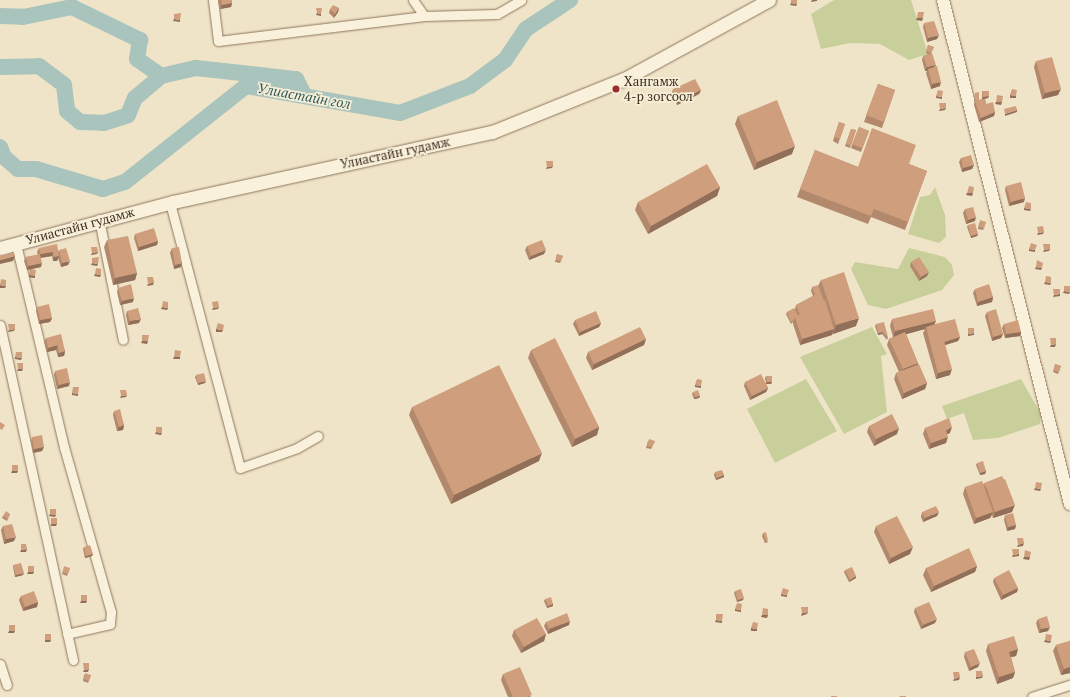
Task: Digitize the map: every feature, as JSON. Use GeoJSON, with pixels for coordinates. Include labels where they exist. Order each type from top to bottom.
{"type":"FeatureCollection","features":[{"type":"Feature","properties":{"kind":"main road","name":"Улиастайн гудамж"},"geometry":{"type":"LineString","coordinates":[[0,248],[99,219],[492,132],[525,122],[626,78],[769,0]]}},
{"type":"Feature","properties":{"kind":"street"},"geometry":{"type":"LineString","coordinates":[[213,0],[218,41],[424,16],[497,14],[521,0]]}},
{"type":"Feature","properties":{"kind":"street"},"geometry":{"type":"LineString","coordinates":[[414,0],[424,16]]}},
{"type":"Feature","properties":{"kind":"street"},"geometry":{"type":"LineString","coordinates":[[943,0],[1070,504]]}},
{"type":"Feature","properties":{"kind":"street"},"geometry":{"type":"LineString","coordinates":[[170,203],[240,468],[297,448],[318,436]]}},
{"type":"Feature","properties":{"kind":"street"},"geometry":{"type":"LineString","coordinates":[[99,219],[123,340]]}},
{"type":"Feature","properties":{"kind":"street"},"geometry":{"type":"LineString","coordinates":[[16,244],[64,447],[111,612],[110,624],[67,634]]}},
{"type":"Feature","properties":{"kind":"street"},"geometry":{"type":"LineString","coordinates":[[0,325],[73,660]]}},
{"type":"Feature","properties":{"kind":"street"},"geometry":{"type":"LineString","coordinates":[[0,664],[7,685]]}},
{"type":"Feature","properties":{"kind":"street"},"geometry":{"type":"LineString","coordinates":[[1032,697],[1070,686]]}},
{"type":"Feature","properties":{"kind":"green space"},"geometry":{"type":"Polygon","coordinates":[[[834,0],[911,0],[928,54],[909,60],[880,44],[850,43],[821,49],[811,14],[834,0]]]}},
{"type":"Feature","properties":{"kind":"green space"},"geometry":{"type":"Polygon","coordinates":[[[935,187],[945,215],[946,237],[939,243],[908,234],[920,197],[930,195],[935,187]]]}},
{"type":"Feature","properties":{"kind":"green space"},"geometry":{"type":"Polygon","coordinates":[[[909,248],[945,257],[952,265],[954,275],[942,290],[886,309],[868,305],[851,269],[855,262],[898,269],[909,248]]]}},
{"type":"Feature","properties":{"kind":"green space"},"geometry":{"type":"Polygon","coordinates":[[[872,327],[887,354],[881,356],[887,412],[844,434],[800,357],[872,327]]]}},
{"type":"Feature","properties":{"kind":"green space"},"geometry":{"type":"Polygon","coordinates":[[[806,379],[837,431],[775,463],[747,409],[806,379]]]}},
{"type":"Feature","properties":{"kind":"green space"},"geometry":{"type":"Polygon","coordinates":[[[1021,379],[1041,414],[1040,424],[998,438],[973,440],[964,413],[947,419],[942,406],[1021,379]]]}},
{"type":"Feature","properties":{"kind":"building"},"geometry":{"type":"Polygon","coordinates":[[[221,0],[232,0],[232,3],[222,5],[221,0]]]}},
{"type":"Feature","properties":{"kind":"building"},"geometry":{"type":"Polygon","coordinates":[[[791,0],[797,0],[797,4],[791,3],[791,0]]]}},
{"type":"Feature","properties":{"kind":"building"},"geometry":{"type":"Polygon","coordinates":[[[333,5],[339,8],[335,14],[330,9],[333,5]]]}},
{"type":"Feature","properties":{"kind":"building"},"geometry":{"type":"Polygon","coordinates":[[[316,8],[322,8],[321,14],[317,13],[316,8]]]}},
{"type":"Feature","properties":{"kind":"building"},"geometry":{"type":"Polygon","coordinates":[[[918,12],[924,12],[923,18],[917,18],[918,12]]]}},
{"type":"Feature","properties":{"kind":"building"},"geometry":{"type":"Polygon","coordinates":[[[181,13],[180,20],[174,19],[174,14],[181,13]]]}},
{"type":"Feature","properties":{"kind":"building"},"geometry":{"type":"Polygon","coordinates":[[[934,21],[939,35],[928,38],[924,23],[934,21]]]}},
{"type":"Feature","properties":{"kind":"building"},"geometry":{"type":"Polygon","coordinates":[[[928,45],[934,47],[931,53],[926,51],[928,45]]]}},
{"type":"Feature","properties":{"kind":"building"},"geometry":{"type":"Polygon","coordinates":[[[932,53],[936,65],[927,67],[923,56],[932,53]]]}},
{"type":"Feature","properties":{"kind":"building"},"geometry":{"type":"Polygon","coordinates":[[[1052,57],[1061,89],[1045,93],[1036,61],[1052,57]]]}},
{"type":"Feature","properties":{"kind":"building"},"geometry":{"type":"Polygon","coordinates":[[[937,66],[941,82],[932,84],[928,69],[937,66]]]}},
{"type":"Feature","properties":{"kind":"building"},"geometry":{"type":"Polygon","coordinates":[[[695,79],[701,90],[678,101],[673,89],[695,79]]]}},
{"type":"Feature","properties":{"kind":"building"},"geometry":{"type":"Polygon","coordinates":[[[878,84],[895,90],[884,122],[866,115],[878,84]]]}},
{"type":"Feature","properties":{"kind":"building"},"geometry":{"type":"Polygon","coordinates":[[[1012,89],[1017,90],[1016,96],[1010,95],[1012,89]]]}},
{"type":"Feature","properties":{"kind":"building"},"geometry":{"type":"Polygon","coordinates":[[[938,90],[943,91],[942,97],[936,96],[938,90]]]}},
{"type":"Feature","properties":{"kind":"building"},"geometry":{"type":"Polygon","coordinates":[[[982,91],[989,91],[989,96],[983,97],[982,91]]]}},
{"type":"Feature","properties":{"kind":"building"},"geometry":{"type":"Polygon","coordinates":[[[979,92],[979,100],[975,101],[975,93],[979,92]]]}},
{"type":"Feature","properties":{"kind":"building"},"geometry":{"type":"Polygon","coordinates":[[[997,95],[1003,96],[1002,102],[996,102],[997,95]]]}},
{"type":"Feature","properties":{"kind":"building"},"geometry":{"type":"Polygon","coordinates":[[[985,99],[986,104],[993,102],[995,112],[981,118],[975,101],[985,99]]]}},
{"type":"Feature","properties":{"kind":"building"},"geometry":{"type":"Polygon","coordinates":[[[777,100],[795,146],[757,162],[738,116],[777,100]]]}},
{"type":"Feature","properties":{"kind":"building"},"geometry":{"type":"Polygon","coordinates":[[[939,103],[946,103],[946,108],[940,109],[939,103]]]}},
{"type":"Feature","properties":{"kind":"building"},"geometry":{"type":"Polygon","coordinates":[[[1016,106],[1017,110],[1005,114],[1004,109],[1016,106]]]}},
{"type":"Feature","properties":{"kind":"building"},"geometry":{"type":"Polygon","coordinates":[[[839,122],[845,124],[840,139],[834,137],[839,122]]]}},
{"type":"Feature","properties":{"kind":"building"},"geometry":{"type":"Polygon","coordinates":[[[859,127],[869,131],[862,148],[852,144],[859,127]]]}},
{"type":"Feature","properties":{"kind":"building"},"geometry":{"type":"Polygon","coordinates":[[[872,128],[916,145],[909,164],[927,171],[908,222],[874,209],[871,216],[800,189],[815,150],[858,167],[872,128]]]}},
{"type":"Feature","properties":{"kind":"building"},"geometry":{"type":"Polygon","coordinates":[[[851,129],[856,130],[851,146],[846,144],[851,129]]]}},
{"type":"Feature","properties":{"kind":"building"},"geometry":{"type":"Polygon","coordinates":[[[971,155],[974,165],[963,168],[961,158],[971,155]]]}},
{"type":"Feature","properties":{"kind":"building"},"geometry":{"type":"Polygon","coordinates":[[[546,161],[553,161],[553,166],[547,167],[546,161]]]}},
{"type":"Feature","properties":{"kind":"building"},"geometry":{"type":"Polygon","coordinates":[[[707,164],[720,187],[651,226],[638,202],[707,164]]]}},
{"type":"Feature","properties":{"kind":"building"},"geometry":{"type":"Polygon","coordinates":[[[1021,182],[1025,198],[1011,202],[1006,186],[1021,182]]]}},
{"type":"Feature","properties":{"kind":"building"},"geometry":{"type":"Polygon","coordinates":[[[969,186],[974,187],[973,193],[967,193],[969,186]]]}},
{"type":"Feature","properties":{"kind":"building"},"geometry":{"type":"Polygon","coordinates":[[[1026,202],[1031,203],[1031,209],[1024,208],[1026,202]]]}},
{"type":"Feature","properties":{"kind":"building"},"geometry":{"type":"Polygon","coordinates":[[[973,207],[976,217],[968,220],[965,209],[973,207]]]}},
{"type":"Feature","properties":{"kind":"building"},"geometry":{"type":"Polygon","coordinates":[[[980,220],[986,222],[984,228],[979,227],[980,220]]]}},
{"type":"Feature","properties":{"kind":"building"},"geometry":{"type":"Polygon","coordinates":[[[975,223],[978,234],[971,236],[968,225],[975,223]]]}},
{"type":"Feature","properties":{"kind":"building"},"geometry":{"type":"Polygon","coordinates":[[[1043,226],[1044,232],[1038,233],[1037,227],[1043,226]]]}},
{"type":"Feature","properties":{"kind":"building"},"geometry":{"type":"Polygon","coordinates":[[[154,228],[158,241],[139,247],[135,234],[154,228]]]}},
{"type":"Feature","properties":{"kind":"building"},"geometry":{"type":"Polygon","coordinates":[[[128,236],[137,273],[115,278],[107,240],[128,236]]]}},
{"type":"Feature","properties":{"kind":"building"},"geometry":{"type":"Polygon","coordinates":[[[542,240],[546,250],[531,256],[527,246],[542,240]]]}},
{"type":"Feature","properties":{"kind":"building"},"geometry":{"type":"Polygon","coordinates":[[[1031,243],[1037,245],[1035,250],[1029,249],[1031,243]]]}},
{"type":"Feature","properties":{"kind":"building"},"geometry":{"type":"Polygon","coordinates":[[[57,244],[59,256],[54,257],[53,252],[40,254],[39,248],[57,244]]]}},
{"type":"Feature","properties":{"kind":"building"},"geometry":{"type":"Polygon","coordinates":[[[1043,244],[1050,244],[1050,249],[1044,250],[1043,244]]]}},
{"type":"Feature","properties":{"kind":"building"},"geometry":{"type":"Polygon","coordinates":[[[91,247],[97,247],[98,252],[92,253],[91,247]]]}},
{"type":"Feature","properties":{"kind":"building"},"geometry":{"type":"Polygon","coordinates":[[[179,247],[182,263],[175,265],[172,248],[179,247]]]}},
{"type":"Feature","properties":{"kind":"building"},"geometry":{"type":"Polygon","coordinates":[[[66,248],[70,261],[62,263],[59,250],[66,248]]]}},
{"type":"Feature","properties":{"kind":"building"},"geometry":{"type":"Polygon","coordinates":[[[14,253],[15,256],[0,260],[0,256],[14,253]]]}},
{"type":"Feature","properties":{"kind":"building"},"geometry":{"type":"Polygon","coordinates":[[[40,254],[42,263],[28,266],[26,257],[40,254]]]}},
{"type":"Feature","properties":{"kind":"building"},"geometry":{"type":"Polygon","coordinates":[[[557,254],[563,256],[561,261],[556,260],[557,254]]]}},
{"type":"Feature","properties":{"kind":"building"},"geometry":{"type":"Polygon","coordinates":[[[99,257],[98,264],[92,263],[92,258],[99,257]]]}},
{"type":"Feature","properties":{"kind":"building"},"geometry":{"type":"Polygon","coordinates":[[[919,257],[929,272],[921,277],[911,262],[919,257]]]}},
{"type":"Feature","properties":{"kind":"building"},"geometry":{"type":"Polygon","coordinates":[[[1037,260],[1043,263],[1042,268],[1036,267],[1037,260]]]}},
{"type":"Feature","properties":{"kind":"building"},"geometry":{"type":"Polygon","coordinates":[[[96,268],[101,269],[101,275],[95,274],[96,268]]]}},
{"type":"Feature","properties":{"kind":"building"},"geometry":{"type":"Polygon","coordinates":[[[31,269],[36,270],[35,276],[29,275],[31,269]]]}},
{"type":"Feature","properties":{"kind":"building"},"geometry":{"type":"Polygon","coordinates":[[[844,272],[859,318],[836,325],[821,280],[844,272]]]}},
{"type":"Feature","properties":{"kind":"building"},"geometry":{"type":"Polygon","coordinates":[[[1046,276],[1051,277],[1051,283],[1045,282],[1046,276]]]}},
{"type":"Feature","properties":{"kind":"building"},"geometry":{"type":"Polygon","coordinates":[[[147,277],[153,277],[154,282],[148,284],[147,277]]]}},
{"type":"Feature","properties":{"kind":"building"},"geometry":{"type":"Polygon","coordinates":[[[1,279],[6,280],[6,286],[0,285],[1,279]]]}},
{"type":"Feature","properties":{"kind":"building"},"geometry":{"type":"Polygon","coordinates":[[[131,284],[134,298],[122,301],[118,288],[131,284]]]}},
{"type":"Feature","properties":{"kind":"building"},"geometry":{"type":"Polygon","coordinates":[[[989,284],[993,297],[978,302],[975,289],[989,284]]]}},
{"type":"Feature","properties":{"kind":"building"},"geometry":{"type":"Polygon","coordinates":[[[818,285],[824,301],[800,315],[796,305],[815,295],[812,287],[818,285]]]}},
{"type":"Feature","properties":{"kind":"building"},"geometry":{"type":"Polygon","coordinates":[[[1064,286],[1070,286],[1070,292],[1064,291],[1064,286]]]}},
{"type":"Feature","properties":{"kind":"building"},"geometry":{"type":"Polygon","coordinates":[[[1053,289],[1060,289],[1060,294],[1054,295],[1053,289]]]}},
{"type":"Feature","properties":{"kind":"building"},"geometry":{"type":"Polygon","coordinates":[[[825,300],[834,329],[802,339],[795,317],[825,300]]]}},
{"type":"Feature","properties":{"kind":"building"},"geometry":{"type":"Polygon","coordinates":[[[163,301],[168,302],[168,308],[162,307],[163,301]]]}},
{"type":"Feature","properties":{"kind":"building"},"geometry":{"type":"Polygon","coordinates":[[[218,301],[219,307],[213,308],[212,302],[218,301]]]}},
{"type":"Feature","properties":{"kind":"building"},"geometry":{"type":"Polygon","coordinates":[[[49,304],[52,318],[40,320],[37,307],[49,304]]]}},
{"type":"Feature","properties":{"kind":"building"},"geometry":{"type":"Polygon","coordinates":[[[138,308],[141,319],[130,321],[127,311],[138,308]]]}},
{"type":"Feature","properties":{"kind":"building"},"geometry":{"type":"Polygon","coordinates":[[[794,308],[798,316],[791,322],[787,312],[794,308]]]}},
{"type":"Feature","properties":{"kind":"building"},"geometry":{"type":"Polygon","coordinates":[[[933,309],[936,321],[895,331],[892,319],[933,309]]]}},
{"type":"Feature","properties":{"kind":"building"},"geometry":{"type":"Polygon","coordinates":[[[996,309],[1003,334],[993,337],[987,312],[996,309]]]}},
{"type":"Feature","properties":{"kind":"building"},"geometry":{"type":"Polygon","coordinates":[[[596,311],[601,323],[580,332],[575,320],[596,311]]]}},
{"type":"Feature","properties":{"kind":"building"},"geometry":{"type":"Polygon","coordinates":[[[955,319],[960,337],[944,342],[939,323],[955,319]]]}},
{"type":"Feature","properties":{"kind":"building"},"geometry":{"type":"Polygon","coordinates":[[[1018,320],[1021,332],[1006,334],[1004,324],[1018,320]]]}},
{"type":"Feature","properties":{"kind":"building"},"geometry":{"type":"Polygon","coordinates":[[[884,322],[888,337],[883,332],[878,333],[876,324],[884,322]]]}},
{"type":"Feature","properties":{"kind":"building"},"geometry":{"type":"Polygon","coordinates":[[[218,323],[224,325],[223,330],[216,329],[218,323]]]}},
{"type":"Feature","properties":{"kind":"building"},"geometry":{"type":"Polygon","coordinates":[[[939,323],[952,369],[938,373],[926,327],[939,323]]]}},
{"type":"Feature","properties":{"kind":"building"},"geometry":{"type":"Polygon","coordinates":[[[8,324],[15,324],[15,329],[9,330],[8,324]]]}},
{"type":"Feature","properties":{"kind":"building"},"geometry":{"type":"Polygon","coordinates":[[[640,327],[646,339],[594,364],[588,352],[640,327]]]}},
{"type":"Feature","properties":{"kind":"building"},"geometry":{"type":"Polygon","coordinates":[[[968,328],[974,328],[974,333],[968,334],[968,328]]]}},
{"type":"Feature","properties":{"kind":"building"},"geometry":{"type":"Polygon","coordinates":[[[905,332],[918,363],[903,369],[889,339],[905,332]]]}},
{"type":"Feature","properties":{"kind":"building"},"geometry":{"type":"Polygon","coordinates":[[[61,334],[65,351],[59,353],[58,345],[48,348],[46,338],[61,334]]]}},
{"type":"Feature","properties":{"kind":"building"},"geometry":{"type":"Polygon","coordinates":[[[142,335],[149,335],[148,341],[142,341],[142,335]]]}},
{"type":"Feature","properties":{"kind":"building"},"geometry":{"type":"Polygon","coordinates":[[[555,338],[599,427],[575,439],[531,350],[555,338]]]}},
{"type":"Feature","properties":{"kind":"building"},"geometry":{"type":"Polygon","coordinates":[[[1050,338],[1056,338],[1056,344],[1051,345],[1050,338]]]}},
{"type":"Feature","properties":{"kind":"building"},"geometry":{"type":"Polygon","coordinates":[[[175,350],[181,351],[180,357],[174,357],[175,350]]]}},
{"type":"Feature","properties":{"kind":"building"},"geometry":{"type":"Polygon","coordinates":[[[16,352],[22,352],[22,358],[15,357],[16,352]]]}},
{"type":"Feature","properties":{"kind":"building"},"geometry":{"type":"Polygon","coordinates":[[[17,363],[23,363],[23,369],[18,369],[17,363]]]}},
{"type":"Feature","properties":{"kind":"building"},"geometry":{"type":"Polygon","coordinates":[[[919,364],[927,383],[904,393],[896,373],[919,364]]]}},
{"type":"Feature","properties":{"kind":"building"},"geometry":{"type":"Polygon","coordinates":[[[1055,364],[1061,366],[1059,372],[1054,370],[1055,364]]]}},
{"type":"Feature","properties":{"kind":"building"},"geometry":{"type":"Polygon","coordinates":[[[499,365],[542,453],[454,495],[412,407],[499,365]]]}},
{"type":"Feature","properties":{"kind":"building"},"geometry":{"type":"Polygon","coordinates":[[[67,368],[70,382],[59,385],[55,371],[67,368]]]}},
{"type":"Feature","properties":{"kind":"building"},"geometry":{"type":"Polygon","coordinates":[[[204,373],[206,381],[198,383],[196,375],[204,373]]]}},
{"type":"Feature","properties":{"kind":"building"},"geometry":{"type":"Polygon","coordinates":[[[761,374],[768,388],[752,396],[745,382],[761,374]]]}},
{"type":"Feature","properties":{"kind":"building"},"geometry":{"type":"Polygon","coordinates":[[[766,376],[772,376],[772,382],[767,382],[766,376]]]}},
{"type":"Feature","properties":{"kind":"building"},"geometry":{"type":"Polygon","coordinates":[[[697,379],[702,380],[701,386],[695,385],[697,379]]]}},
{"type":"Feature","properties":{"kind":"building"},"geometry":{"type":"Polygon","coordinates":[[[73,387],[79,387],[78,394],[72,393],[73,387]]]}},
{"type":"Feature","properties":{"kind":"building"},"geometry":{"type":"Polygon","coordinates":[[[120,390],[126,390],[127,395],[121,396],[120,390]]]}},
{"type":"Feature","properties":{"kind":"building"},"geometry":{"type":"Polygon","coordinates":[[[698,390],[700,396],[695,397],[693,392],[698,390]]]}},
{"type":"Feature","properties":{"kind":"building"},"geometry":{"type":"Polygon","coordinates":[[[120,409],[124,425],[119,427],[114,411],[120,409]]]}},
{"type":"Feature","properties":{"kind":"building"},"geometry":{"type":"Polygon","coordinates":[[[892,414],[899,428],[876,439],[869,426],[892,414]]]}},
{"type":"Feature","properties":{"kind":"building"},"geometry":{"type":"Polygon","coordinates":[[[949,418],[952,427],[946,430],[948,437],[931,443],[925,428],[949,418]]]}},
{"type":"Feature","properties":{"kind":"building"},"geometry":{"type":"Polygon","coordinates":[[[0,422],[5,425],[2,430],[0,429],[0,422]]]}},
{"type":"Feature","properties":{"kind":"building"},"geometry":{"type":"Polygon","coordinates":[[[156,427],[162,427],[162,433],[156,432],[156,427]]]}},
{"type":"Feature","properties":{"kind":"building"},"geometry":{"type":"Polygon","coordinates":[[[42,435],[44,447],[34,449],[32,437],[42,435]]]}},
{"type":"Feature","properties":{"kind":"building"},"geometry":{"type":"Polygon","coordinates":[[[649,439],[655,441],[652,447],[647,446],[649,439]]]}},
{"type":"Feature","properties":{"kind":"building"},"geometry":{"type":"Polygon","coordinates":[[[983,461],[986,471],[980,473],[977,463],[983,461]]]}},
{"type":"Feature","properties":{"kind":"building"},"geometry":{"type":"Polygon","coordinates":[[[12,465],[18,465],[18,471],[12,471],[12,465]]]}},
{"type":"Feature","properties":{"kind":"building"},"geometry":{"type":"Polygon","coordinates":[[[722,470],[724,475],[717,478],[715,472],[722,470]]]}},
{"type":"Feature","properties":{"kind":"building"},"geometry":{"type":"Polygon","coordinates":[[[1002,476],[1004,480],[986,486],[986,488],[984,483],[1002,476]]]}},
{"type":"Feature","properties":{"kind":"building"},"geometry":{"type":"Polygon","coordinates":[[[1005,479],[1015,505],[995,512],[986,486],[1005,479]]]}},
{"type":"Feature","properties":{"kind":"building"},"geometry":{"type":"Polygon","coordinates":[[[982,481],[993,512],[976,518],[965,487],[982,481]]]}},
{"type":"Feature","properties":{"kind":"building"},"geometry":{"type":"Polygon","coordinates":[[[1036,482],[1042,483],[1041,489],[1035,488],[1036,482]]]}},
{"type":"Feature","properties":{"kind":"building"},"geometry":{"type":"Polygon","coordinates":[[[936,506],[939,512],[925,518],[922,512],[936,506]]]}},
{"type":"Feature","properties":{"kind":"building"},"geometry":{"type":"Polygon","coordinates":[[[50,509],[56,509],[56,515],[50,514],[50,509]]]}},
{"type":"Feature","properties":{"kind":"building"},"geometry":{"type":"Polygon","coordinates":[[[6,511],[10,514],[8,519],[3,516],[6,511]]]}},
{"type":"Feature","properties":{"kind":"building"},"geometry":{"type":"Polygon","coordinates":[[[1013,513],[1016,525],[1008,527],[1005,515],[1013,513]]]}},
{"type":"Feature","properties":{"kind":"building"},"geometry":{"type":"Polygon","coordinates":[[[897,516],[913,547],[891,558],[876,526],[897,516]]]}},
{"type":"Feature","properties":{"kind":"building"},"geometry":{"type":"Polygon","coordinates":[[[51,518],[57,518],[57,524],[51,524],[51,518]]]}},
{"type":"Feature","properties":{"kind":"building"},"geometry":{"type":"Polygon","coordinates":[[[12,524],[16,537],[6,539],[3,526],[12,524]]]}},
{"type":"Feature","properties":{"kind":"building"},"geometry":{"type":"Polygon","coordinates":[[[766,532],[768,540],[766,541],[763,533],[766,532]]]}},
{"type":"Feature","properties":{"kind":"building"},"geometry":{"type":"Polygon","coordinates":[[[1017,538],[1023,538],[1024,543],[1018,545],[1017,538]]]}},
{"type":"Feature","properties":{"kind":"building"},"geometry":{"type":"Polygon","coordinates":[[[21,544],[26,544],[27,549],[21,550],[21,544]]]}},
{"type":"Feature","properties":{"kind":"building"},"geometry":{"type":"Polygon","coordinates":[[[90,545],[93,554],[86,556],[84,547],[90,545]]]}},
{"type":"Feature","properties":{"kind":"building"},"geometry":{"type":"Polygon","coordinates":[[[969,548],[977,566],[934,586],[926,568],[969,548]]]}},
{"type":"Feature","properties":{"kind":"building"},"geometry":{"type":"Polygon","coordinates":[[[1012,549],[1019,549],[1019,554],[1013,555],[1012,549]]]}},
{"type":"Feature","properties":{"kind":"building"},"geometry":{"type":"Polygon","coordinates":[[[1025,550],[1031,552],[1030,557],[1024,557],[1025,550]]]}},
{"type":"Feature","properties":{"kind":"building"},"geometry":{"type":"Polygon","coordinates":[[[21,563],[24,573],[16,575],[13,565],[21,563]]]}},
{"type":"Feature","properties":{"kind":"building"},"geometry":{"type":"Polygon","coordinates":[[[28,566],[34,566],[34,572],[28,572],[28,566]]]}},
{"type":"Feature","properties":{"kind":"building"},"geometry":{"type":"Polygon","coordinates":[[[64,566],[70,568],[68,574],[63,572],[64,566]]]}},
{"type":"Feature","properties":{"kind":"building"},"geometry":{"type":"Polygon","coordinates":[[[852,567],[856,576],[850,580],[845,570],[852,567]]]}},
{"type":"Feature","properties":{"kind":"building"},"geometry":{"type":"Polygon","coordinates":[[[1009,570],[1018,588],[1003,595],[994,578],[1009,570]]]}},
{"type":"Feature","properties":{"kind":"building"},"geometry":{"type":"Polygon","coordinates":[[[783,588],[789,590],[787,595],[781,594],[783,588]]]}},
{"type":"Feature","properties":{"kind":"building"},"geometry":{"type":"Polygon","coordinates":[[[741,589],[744,598],[738,600],[735,591],[741,589]]]}},
{"type":"Feature","properties":{"kind":"building"},"geometry":{"type":"Polygon","coordinates":[[[34,591],[38,602],[25,607],[21,596],[34,591]]]}},
{"type":"Feature","properties":{"kind":"building"},"geometry":{"type":"Polygon","coordinates":[[[81,595],[87,595],[87,601],[81,601],[81,595]]]}},
{"type":"Feature","properties":{"kind":"building"},"geometry":{"type":"Polygon","coordinates":[[[551,597],[553,604],[548,606],[545,599],[551,597]]]}},
{"type":"Feature","properties":{"kind":"building"},"geometry":{"type":"Polygon","coordinates":[[[929,602],[937,619],[923,625],[915,608],[929,602]]]}},
{"type":"Feature","properties":{"kind":"building"},"geometry":{"type":"Polygon","coordinates":[[[737,603],[742,604],[741,610],[735,609],[737,603]]]}},
{"type":"Feature","properties":{"kind":"building"},"geometry":{"type":"Polygon","coordinates":[[[801,607],[808,607],[808,612],[802,613],[801,607]]]}},
{"type":"Feature","properties":{"kind":"building"},"geometry":{"type":"Polygon","coordinates":[[[763,608],[768,609],[768,615],[762,615],[763,608]]]}},
{"type":"Feature","properties":{"kind":"building"},"geometry":{"type":"Polygon","coordinates":[[[567,613],[570,621],[549,629],[546,622],[567,613]]]}},
{"type":"Feature","properties":{"kind":"building"},"geometry":{"type":"Polygon","coordinates":[[[716,614],[723,614],[722,621],[716,620],[716,614]]]}},
{"type":"Feature","properties":{"kind":"building"},"geometry":{"type":"Polygon","coordinates":[[[1047,616],[1050,627],[1041,629],[1038,619],[1047,616]]]}},
{"type":"Feature","properties":{"kind":"building"},"geometry":{"type":"Polygon","coordinates":[[[537,618],[546,634],[524,647],[514,630],[537,618]]]}},
{"type":"Feature","properties":{"kind":"building"},"geometry":{"type":"Polygon","coordinates":[[[753,622],[758,623],[757,629],[751,628],[753,622]]]}},
{"type":"Feature","properties":{"kind":"building"},"geometry":{"type":"Polygon","coordinates":[[[9,625],[15,625],[15,631],[9,631],[9,625]]]}},
{"type":"Feature","properties":{"kind":"building"},"geometry":{"type":"Polygon","coordinates":[[[45,634],[51,634],[51,640],[45,640],[45,634]]]}},
{"type":"Feature","properties":{"kind":"building"},"geometry":{"type":"Polygon","coordinates":[[[1046,634],[1052,635],[1051,641],[1045,640],[1046,634]]]}},
{"type":"Feature","properties":{"kind":"building"},"geometry":{"type":"Polygon","coordinates":[[[1014,636],[1018,649],[1009,652],[1015,672],[999,677],[988,644],[1014,636]]]}},
{"type":"Feature","properties":{"kind":"building"},"geometry":{"type":"Polygon","coordinates":[[[1070,641],[1070,667],[1064,669],[1056,645],[1070,641]]]}},
{"type":"Feature","properties":{"kind":"building"},"geometry":{"type":"Polygon","coordinates":[[[974,649],[980,663],[971,667],[965,652],[974,649]]]}},
{"type":"Feature","properties":{"kind":"building"},"geometry":{"type":"Polygon","coordinates":[[[83,663],[89,663],[89,669],[84,670],[83,663]]]}},
{"type":"Feature","properties":{"kind":"building"},"geometry":{"type":"Polygon","coordinates":[[[520,667],[532,695],[527,697],[513,697],[503,674],[520,667]]]}},
{"type":"Feature","properties":{"kind":"building"},"geometry":{"type":"Polygon","coordinates":[[[976,671],[982,671],[983,676],[976,677],[976,671]]]}},
{"type":"Feature","properties":{"kind":"building"},"geometry":{"type":"Polygon","coordinates":[[[953,672],[959,672],[960,677],[954,679],[953,672]]]}},
{"type":"Feature","properties":{"kind":"building"},"geometry":{"type":"Polygon","coordinates":[[[85,673],[91,675],[89,681],[84,679],[85,673]]]}},
{"type":"Feature","properties":{"kind":"waterway","name":"Улиастайн гол"},"geometry":{"type":"LineString","coordinates":[[0,147],[4,157],[18,169],[36,169],[103,189],[125,182],[246,86],[400,113],[470,86],[505,60],[526,29],[570,0]]}},
{"type":"Feature","properties":{"kind":"waterway"},"geometry":{"type":"LineString","coordinates":[[0,16],[23,17],[72,7],[140,40],[137,59],[161,76]]}},
{"type":"Feature","properties":{"kind":"waterway"},"geometry":{"type":"LineString","coordinates":[[0,67],[39,66],[64,85],[67,111],[80,122],[104,123],[128,115],[135,98],[161,76],[196,68],[296,79],[304,95]]}},
{"type":"Feature","properties":{"kind":"place","name":"Хангамж 4-р зогсоол"},"geometry":{"type":"Point","coordinates":[616,89]}}]}
